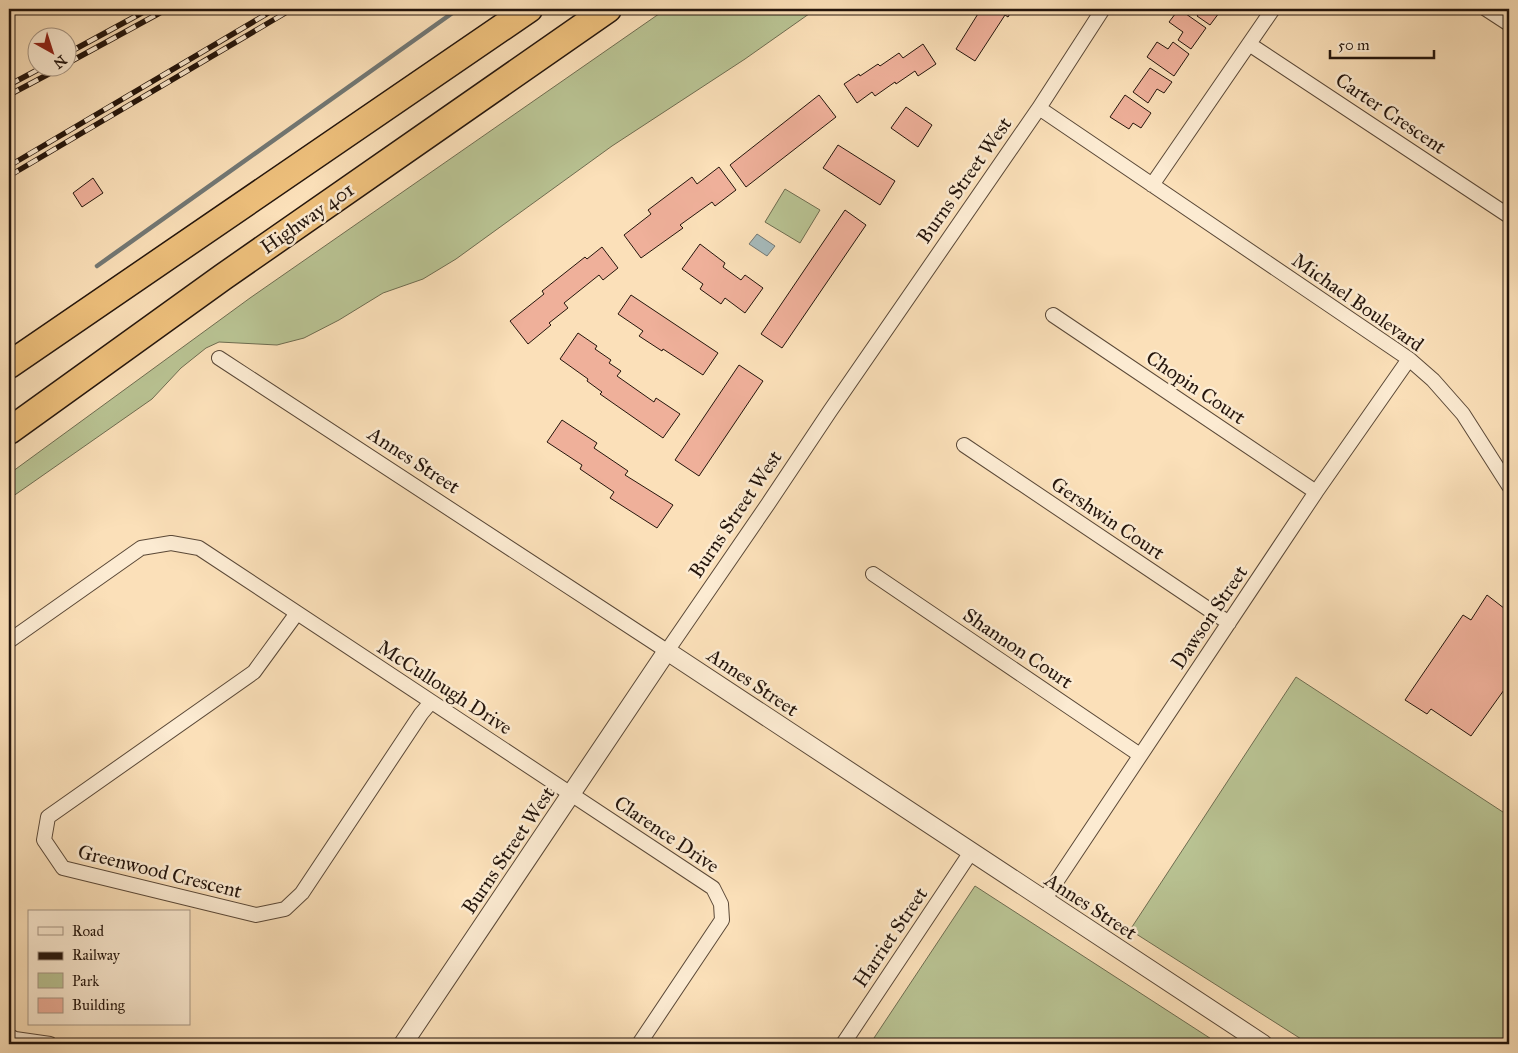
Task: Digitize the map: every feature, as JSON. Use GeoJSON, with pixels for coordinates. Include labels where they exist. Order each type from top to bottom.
{"type":"FeatureCollection","features":[{"type":"Feature","properties":{"kind":"highway"},"geometry":{"type":"LineString","coordinates":[[9,366],[529,9]]}},
{"type":"Feature","properties":{"kind":"highway","name":"Highway 401"},"geometry":{"type":"LineString","coordinates":[[9,432],[223,277],[608,9]]}},
{"type":"Feature","properties":{"kind":"street","name":"Burns Street West"},"geometry":{"type":"LineString","coordinates":[[403,1044],[830,410],[1039,108],[1104,9]]}},
{"type":"Feature","properties":{"kind":"street"},"geometry":{"type":"LineString","coordinates":[[1152,185],[1273,9]]}},
{"type":"Feature","properties":{"kind":"street"},"geometry":{"type":"LineString","coordinates":[[1486,9],[1509,24]]}},
{"type":"Feature","properties":{"kind":"street","name":"Carter Crescent"},"geometry":{"type":"LineString","coordinates":[[1249,44],[1509,216]]}},
{"type":"Feature","properties":{"kind":"street","name":"Michael Boulevard"},"geometry":{"type":"LineString","coordinates":[[1039,108],[1409,359],[1433,380],[1463,414],[1509,486]]}},
{"type":"Feature","properties":{"kind":"street","name":"Chopin Court"},"geometry":{"type":"LineString","coordinates":[[1053,315],[1316,492]]}},
{"type":"Feature","properties":{"kind":"street","name":"Annes Street"},"geometry":{"type":"LineString","coordinates":[[219,358],[1263,1044]]}},
{"type":"Feature","properties":{"kind":"street","name":"Dawson Street"},"geometry":{"type":"LineString","coordinates":[[1044,900],[1316,492],[1409,359]]}},
{"type":"Feature","properties":{"kind":"street","name":"Gershwin Court"},"geometry":{"type":"LineString","coordinates":[[964,445],[1229,623]]}},
{"type":"Feature","properties":{"kind":"street","name":"McCullough Drive"},"geometry":{"type":"LineString","coordinates":[[9,641],[141,548],[171,543],[199,548],[572,794]]}},
{"type":"Feature","properties":{"kind":"street","name":"Shannon Court"},"geometry":{"type":"LineString","coordinates":[[873,574],[1140,755]]}},
{"type":"Feature","properties":{"kind":"street","name":"Greenwood Crescent"},"geometry":{"type":"LineString","coordinates":[[298,613],[254,672],[48,817],[44,840],[63,868],[256,915],[285,909],[302,893],[421,714],[432,702]]}},
{"type":"Feature","properties":{"kind":"street","name":"Clarence Drive"},"geometry":{"type":"LineString","coordinates":[[572,794],[713,888],[721,904],[722,920],[639,1044]]}},
{"type":"Feature","properties":{"kind":"street","name":"Harriet Street"},"geometry":{"type":"LineString","coordinates":[[843,1044],[971,852]]}},
{"type":"Feature","properties":{"kind":"street"},"geometry":{"type":"LineString","coordinates":[[9,1036],[15,1039],[50,1044]]}},
{"type":"Feature","properties":{"kind":"green space"},"geometry":{"type":"Polygon","coordinates":[[[666,9],[816,9],[745,59],[612,146],[456,259],[423,279],[383,293],[339,320],[304,338],[277,345],[219,342],[206,348],[181,368],[152,399],[9,499],[9,474],[250,298],[666,9]]]}},
{"type":"Feature","properties":{"kind":"green space"},"geometry":{"type":"Polygon","coordinates":[[[785,189],[820,210],[800,243],[765,222],[785,189]]]}},
{"type":"Feature","properties":{"kind":"green space"},"geometry":{"type":"Polygon","coordinates":[[[1296,677],[1509,816],[1509,1044],[1309,1044],[1130,930],[1296,677]]]}},
{"type":"Feature","properties":{"kind":"green space"},"geometry":{"type":"Polygon","coordinates":[[[975,886],[1219,1044],[870,1044],[975,886]]]}},
{"type":"Feature","properties":{"kind":"shaded area"},"geometry":{"type":"Polygon","coordinates":[[[757,234],[775,246],[767,256],[749,244],[757,234]]]}},
{"type":"Feature","properties":{"kind":"building"},"geometry":{"type":"Polygon","coordinates":[[[981,9],[1013,9],[1008,17],[1005,15],[975,61],[956,49],[981,9]]]}},
{"type":"Feature","properties":{"kind":"building"},"geometry":{"type":"Polygon","coordinates":[[[1179,9],[1206,28],[1191,49],[1178,40],[1183,32],[1169,22],[1179,9]]]}},
{"type":"Feature","properties":{"kind":"building"},"geometry":{"type":"Polygon","coordinates":[[[1202,9],[1222,9],[1210,25],[1197,16],[1202,9]]]}},
{"type":"Feature","properties":{"kind":"building"},"geometry":{"type":"Polygon","coordinates":[[[1157,42],[1168,49],[1173,42],[1189,54],[1174,76],[1147,57],[1157,42]]]}},
{"type":"Feature","properties":{"kind":"building"},"geometry":{"type":"Polygon","coordinates":[[[923,44],[936,64],[918,76],[915,71],[875,96],[872,92],[857,103],[844,84],[878,64],[880,66],[899,53],[903,58],[923,44]]]}},
{"type":"Feature","properties":{"kind":"building"},"geometry":{"type":"Polygon","coordinates":[[[1150,68],[1172,82],[1164,93],[1157,89],[1148,103],[1133,92],[1150,68]]]}},
{"type":"Feature","properties":{"kind":"building"},"geometry":{"type":"Polygon","coordinates":[[[819,95],[836,117],[746,187],[730,165],[819,95]]]}},
{"type":"Feature","properties":{"kind":"building"},"geometry":{"type":"Polygon","coordinates":[[[1125,95],[1151,113],[1141,128],[1133,123],[1129,129],[1110,117],[1125,95]]]}},
{"type":"Feature","properties":{"kind":"building"},"geometry":{"type":"Polygon","coordinates":[[[906,107],[932,125],[918,147],[891,128],[906,107]]]}},
{"type":"Feature","properties":{"kind":"building"},"geometry":{"type":"Polygon","coordinates":[[[838,145],[895,181],[880,205],[823,168],[838,145]]]}},
{"type":"Feature","properties":{"kind":"building"},"geometry":{"type":"Polygon","coordinates":[[[719,167],[736,190],[715,206],[712,202],[680,225],[683,228],[641,258],[624,235],[651,214],[648,210],[692,177],[697,184],[719,167]]]}},
{"type":"Feature","properties":{"kind":"building"},"geometry":{"type":"Polygon","coordinates":[[[93,178],[103,193],[82,207],[73,193],[93,178]]]}},
{"type":"Feature","properties":{"kind":"building"},"geometry":{"type":"Polygon","coordinates":[[[845,210],[866,225],[782,348],[761,334],[845,210]]]}},
{"type":"Feature","properties":{"kind":"building"},"geometry":{"type":"Polygon","coordinates":[[[700,244],[725,263],[723,267],[741,280],[745,275],[763,288],[745,313],[725,298],[721,304],[700,289],[703,284],[682,269],[700,244]]]}},
{"type":"Feature","properties":{"kind":"building"},"geometry":{"type":"Polygon","coordinates":[[[602,247],[618,268],[603,280],[599,275],[564,303],[568,308],[549,323],[551,325],[528,344],[510,321],[544,294],[542,291],[585,257],[587,259],[602,247]]]}},
{"type":"Feature","properties":{"kind":"building"},"geometry":{"type":"Polygon","coordinates":[[[631,295],[718,353],[703,375],[639,336],[643,331],[618,314],[631,295]]]}},
{"type":"Feature","properties":{"kind":"building"},"geometry":{"type":"Polygon","coordinates":[[[578,333],[597,346],[595,349],[611,360],[609,363],[621,371],[617,376],[654,402],[656,398],[680,414],[663,438],[600,394],[602,392],[587,381],[588,379],[560,359],[578,333]]]}},
{"type":"Feature","properties":{"kind":"building"},"geometry":{"type":"Polygon","coordinates":[[[739,365],[763,381],[699,476],[675,460],[739,365]]]}},
{"type":"Feature","properties":{"kind":"building"},"geometry":{"type":"Polygon","coordinates":[[[562,420],[597,443],[594,448],[628,471],[625,475],[673,505],[657,528],[610,498],[614,492],[580,469],[582,465],[547,442],[562,420]]]}},
{"type":"Feature","properties":{"kind":"building"},"geometry":{"type":"Polygon","coordinates":[[[1487,595],[1509,612],[1509,683],[1471,736],[1431,709],[1427,714],[1405,700],[1463,615],[1471,620],[1487,595]]]}},
{"type":"Feature","properties":{"kind":"waterway"},"geometry":{"type":"LineString","coordinates":[[97,266],[458,9]]}},
{"type":"Feature","properties":{"kind":"railway"},"geometry":{"type":"LineString","coordinates":[[78,48],[149,9]]}},
{"type":"Feature","properties":{"kind":"railway"},"geometry":{"type":"LineString","coordinates":[[78,58],[167,9]]}},
{"type":"Feature","properties":{"kind":"railway"},"geometry":{"type":"LineString","coordinates":[[9,166],[275,9]]}},
{"type":"Feature","properties":{"kind":"railway"},"geometry":{"type":"LineString","coordinates":[[9,176],[292,9]]}},
{"type":"Feature","properties":{"kind":"railway"},"geometry":{"type":"LineString","coordinates":[[9,85],[28,75]]}},
{"type":"Feature","properties":{"kind":"railway"},"geometry":{"type":"LineString","coordinates":[[9,95],[41,78]]}}]}
